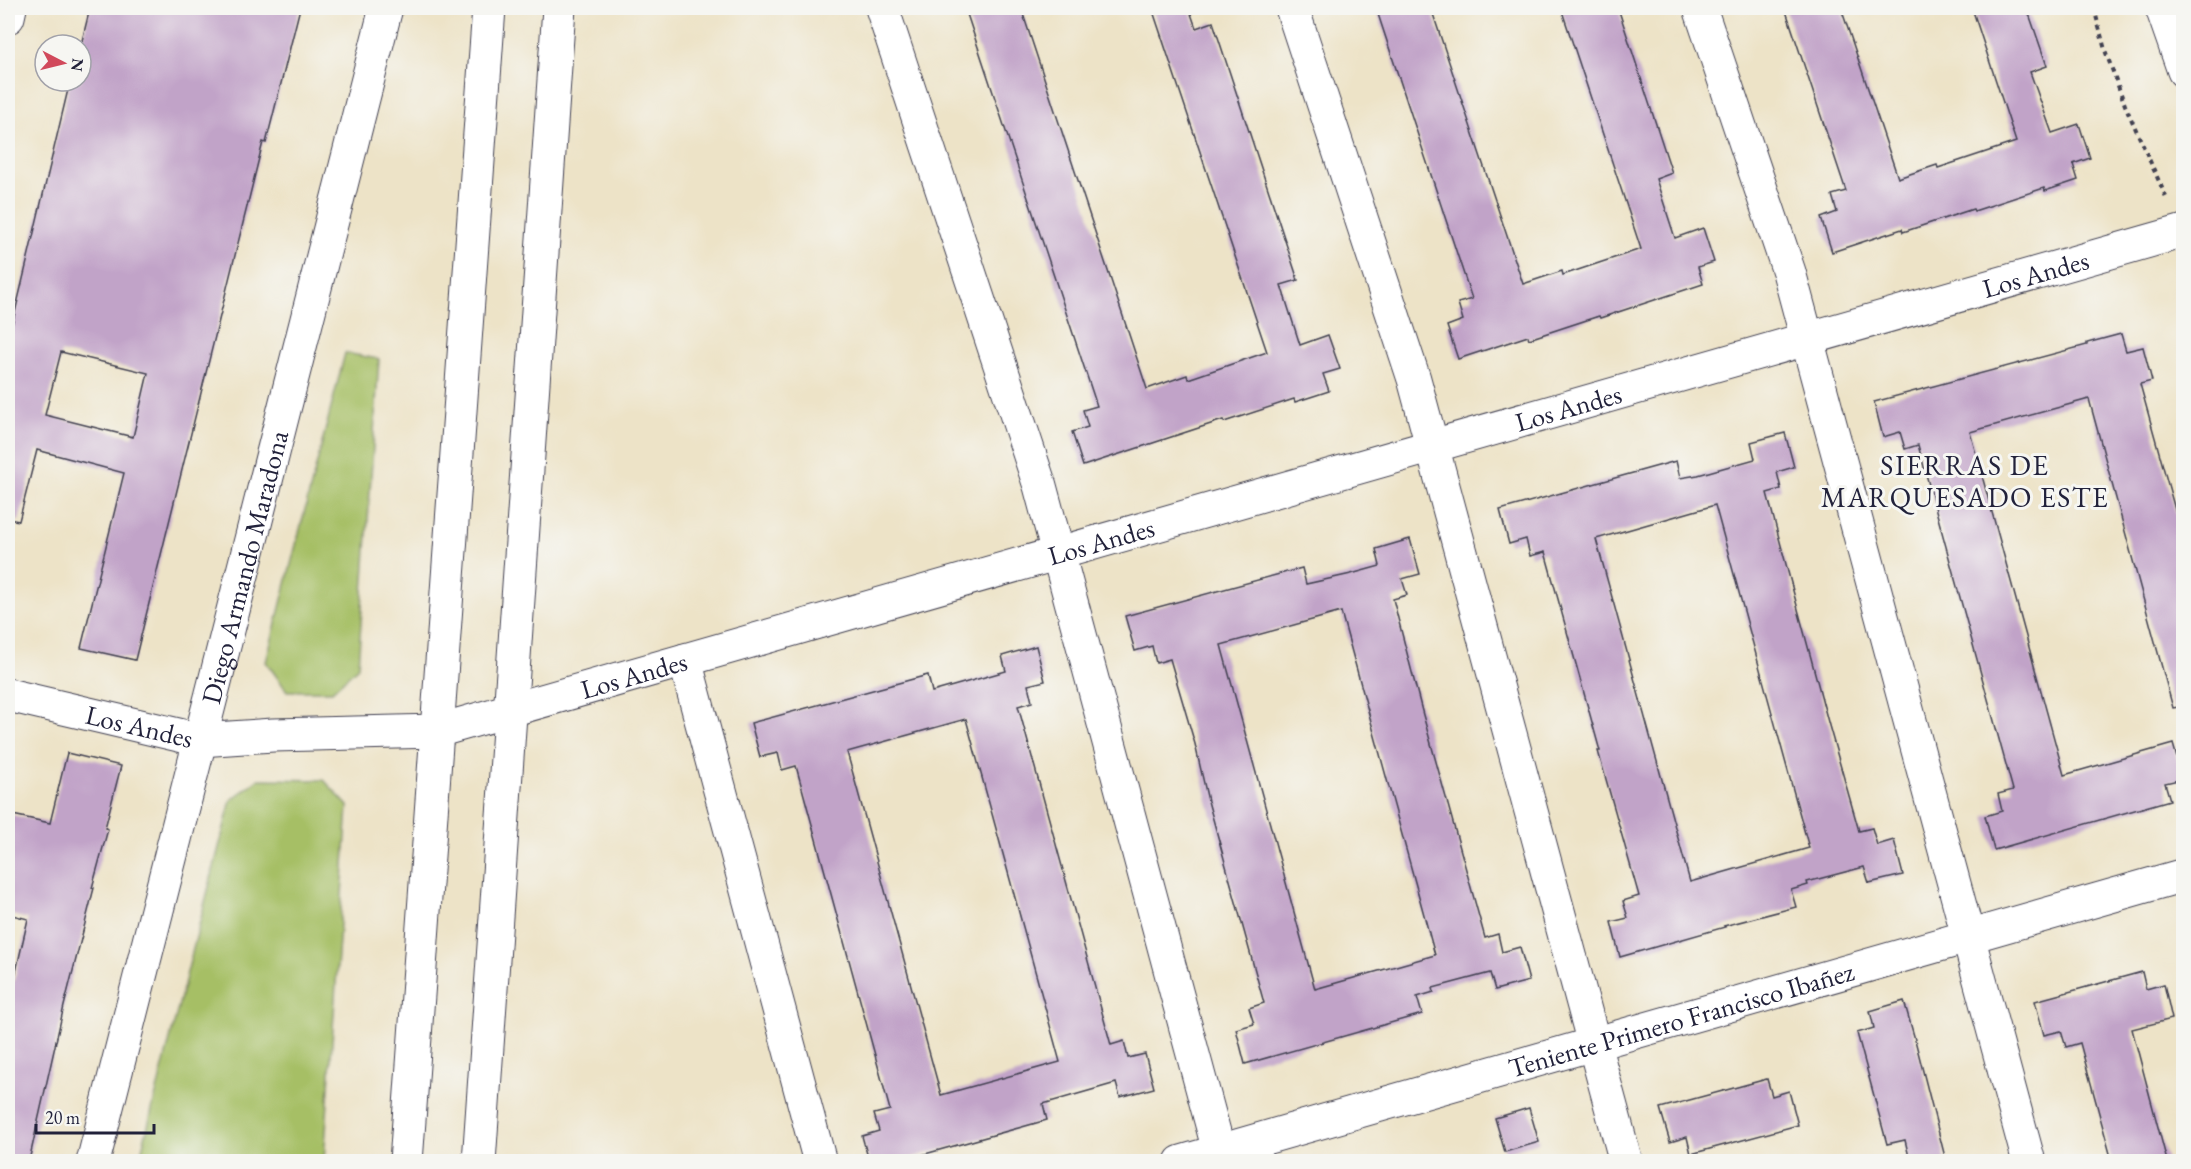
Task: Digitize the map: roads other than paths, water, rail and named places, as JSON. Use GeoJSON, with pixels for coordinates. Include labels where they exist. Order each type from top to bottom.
{"type":"FeatureCollection","features":[{"type":"Feature","properties":{"kind":"street"},"geometry":{"type":"LineString","coordinates":[[8,17],[10,8]]}},
{"type":"Feature","properties":{"kind":"street","name":"Diego Armando Maradona"},"geometry":{"type":"LineString","coordinates":[[93,1161],[386,8]]}},
{"type":"Feature","properties":{"kind":"street"},"geometry":{"type":"LineString","coordinates":[[406,1161],[489,8]]}},
{"type":"Feature","properties":{"kind":"street"},"geometry":{"type":"LineString","coordinates":[[479,1161],[559,8]]}},
{"type":"Feature","properties":{"kind":"street"},"geometry":{"type":"LineString","coordinates":[[882,8],[1040,486],[1220,1156]]}},
{"type":"Feature","properties":{"kind":"street"},"geometry":{"type":"LineString","coordinates":[[1292,8],[1414,379],[1626,1161]]}},
{"type":"Feature","properties":{"kind":"street"},"geometry":{"type":"LineString","coordinates":[[1700,8],[1789,272],[2029,1161]]}},
{"type":"Feature","properties":{"kind":"street"},"geometry":{"type":"LineString","coordinates":[[2162,8],[2184,71]]}},
{"type":"Feature","properties":{"kind":"street","name":"Los Andes"},"geometry":{"type":"LineString","coordinates":[[8,695],[200,740],[273,735],[437,731],[2181,231]]}},
{"type":"Feature","properties":{"kind":"street"},"geometry":{"type":"LineString","coordinates":[[685,660],[820,1161]]}},
{"type":"Feature","properties":{"kind":"street","name":"Teniente Primero Francisco Ibañez"},"geometry":{"type":"LineString","coordinates":[[1181,1161],[1220,1156],[1594,1044],[2184,875]]}},
{"type":"Feature","properties":{"kind":"district","name":"SIERRAS DE MARQUESADO ESTE"},"geometry":{"type":"Point","coordinates":[1965,481]}}]}
